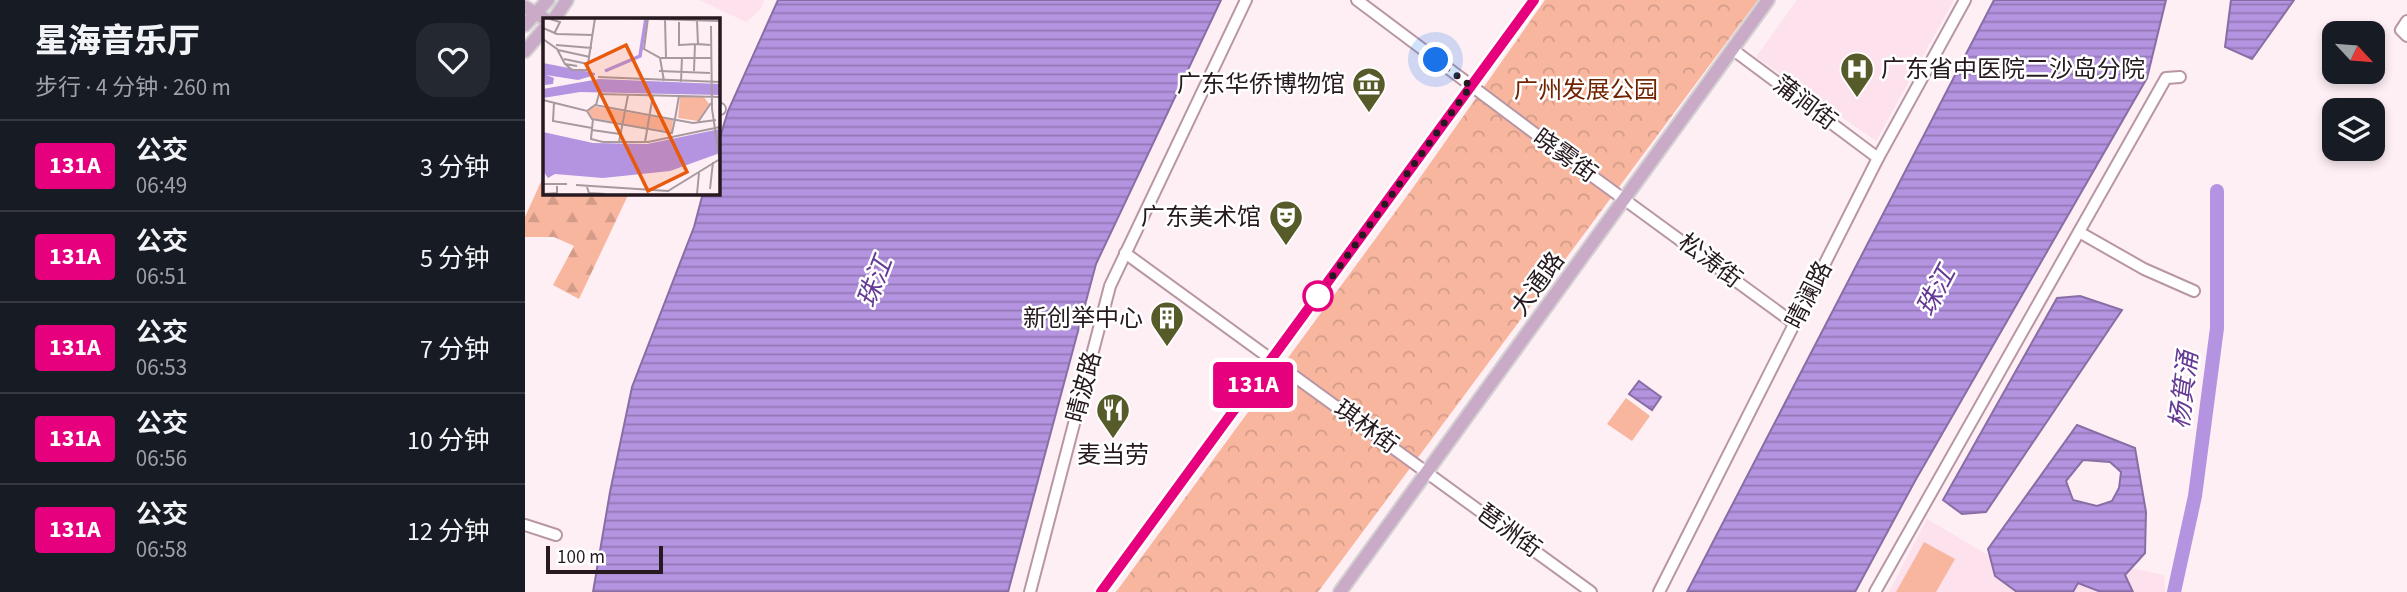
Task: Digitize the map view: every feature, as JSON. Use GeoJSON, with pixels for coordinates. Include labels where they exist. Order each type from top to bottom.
{"type":"FeatureCollection","features":[{"type":"Feature","properties":{"kind":"main road"},"geometry":{"type":"LineString","coordinates":[[533,18],[548,0]]}},
{"type":"Feature","properties":{"kind":"main road"},"geometry":{"type":"LineString","coordinates":[[555,18],[567,0]]}},
{"type":"Feature","properties":{"kind":"main road"},"geometry":{"type":"LineString","coordinates":[[1101,592],[1534,0]]}},
{"type":"Feature","properties":{"kind":"main road","name":"大通路"},"geometry":{"type":"LineString","coordinates":[[1340,592],[1768,0]]}},
{"type":"Feature","properties":{"kind":"main road"},"geometry":{"type":"LineString","coordinates":[[525,51],[543,30]]}},
{"type":"Feature","properties":{"kind":"street","name":"晴波路"},"geometry":{"type":"LineString","coordinates":[[1030,592],[1110,286],[1246,0]]}},
{"type":"Feature","properties":{"kind":"street","name":"晓雾街"},"geometry":{"type":"LineString","coordinates":[[1357,0],[1626,199]]}},
{"type":"Feature","properties":{"kind":"street","name":"晴澜路"},"geometry":{"type":"LineString","coordinates":[[1659,592],[1878,158],[1965,0]]}},
{"type":"Feature","properties":{"kind":"street","name":"蒲涧街"},"geometry":{"type":"LineString","coordinates":[[1733,49],[1878,158]]}},
{"type":"Feature","properties":{"kind":"street"},"geometry":{"type":"LineString","coordinates":[[1875,592],[2166,78],[2180,77]]}},
{"type":"Feature","properties":{"kind":"street","name":"松涛街"},"geometry":{"type":"LineString","coordinates":[[1626,199],[1795,324]]}},
{"type":"Feature","properties":{"kind":"street"},"geometry":{"type":"LineString","coordinates":[[2079,232],[2144,269],[2195,291]]}},
{"type":"Feature","properties":{"kind":"street","name":"琪林街"},"geometry":{"type":"LineString","coordinates":[[1125,253],[1426,471]]}},
{"type":"Feature","properties":{"kind":"street","name":"琶洲街"},"geometry":{"type":"LineString","coordinates":[[1426,471],[1591,592]]}},
{"type":"Feature","properties":{"kind":"street"},"geometry":{"type":"LineString","coordinates":[[525,525],[556,534]]}},
{"type":"Feature","properties":{"kind":"shaded area"},"geometry":{"type":"Polygon","coordinates":[[[699,0],[764,0],[760,10],[746,22],[699,0]]]}},
{"type":"Feature","properties":{"kind":"shaded area","name":"广东省中医院二沙岛分院"},"geometry":{"type":"Polygon","coordinates":[[[1797,0],[1954,0],[1876,141],[1756,57],[1797,0]]]}},
{"type":"Feature","properties":{"kind":"shaded area"},"geometry":{"type":"Polygon","coordinates":[[[1927,519],[1988,555],[2011,572],[2053,592],[1889,592],[1927,519]]]}},
{"type":"Feature","properties":{"kind":"shaded area"},"geometry":{"type":"Polygon","coordinates":[[[2131,568],[2164,575],[2165,592],[2065,592],[2075,574],[2131,568]]]}},
{"type":"Feature","properties":{"kind":"green space","name":"广州发展公园"},"geometry":{"type":"Polygon","coordinates":[[[1545,0],[1758,0],[1318,592],[1116,592],[1412,189],[1545,0]]]}},
{"type":"Feature","properties":{"kind":"green space"},"geometry":{"type":"Polygon","coordinates":[[[543,177],[543,194],[629,194],[579,299],[553,285],[574,246],[554,237],[525,237],[525,217],[543,177]]]}},
{"type":"Feature","properties":{"kind":"green space"},"geometry":{"type":"Polygon","coordinates":[[[1626,398],[1650,416],[1632,441],[1607,424],[1626,398]]]}},
{"type":"Feature","properties":{"kind":"green space"},"geometry":{"type":"Polygon","coordinates":[[[1924,542],[1955,559],[1936,592],[1896,592],[1924,542]]]}},
{"type":"Feature","properties":{"kind":"water","name":"珠江"},"geometry":{"type":"Polygon","coordinates":[[[778,0],[1221,0],[1096,264],[1008,592],[593,592],[632,387],[694,227],[703,194],[719,194],[719,141],[728,111],[778,0]]]}},
{"type":"Feature","properties":{"kind":"water","name":"珠江"},"geometry":{"type":"Polygon","coordinates":[[[1994,0],[2166,0],[2147,78],[1915,481],[1855,592],[1687,592],[1994,0]]]}},
{"type":"Feature","properties":{"kind":"water"},"geometry":{"type":"Polygon","coordinates":[[[2231,0],[2294,0],[2252,59],[2225,47],[2231,0]]]}},
{"type":"Feature","properties":{"kind":"water"},"geometry":{"type":"Polygon","coordinates":[[[2080,296],[2122,310],[1986,512],[1962,514],[1943,500],[2057,298],[2080,296]]]}},
{"type":"Feature","properties":{"kind":"water"},"geometry":{"type":"Polygon","coordinates":[[[1639,381],[1661,397],[1652,410],[1629,394],[1639,381]]]}},
{"type":"Feature","properties":{"kind":"water"},"geometry":{"type":"Polygon","coordinates":[[[2077,425],[2135,448],[2146,512],[2145,553],[2125,575],[2133,592],[2101,592],[2078,583],[2073,592],[2017,592],[1995,576],[1988,549],[2077,425]],[[2083,460],[2066,481],[2073,500],[2097,506],[2112,501],[2119,488],[2121,472],[2110,462],[2083,460]]]}},
{"type":"Feature","properties":{"kind":"waterway","name":"杨箕涌"},"geometry":{"type":"LineString","coordinates":[[2174,592],[2195,496],[2217,328],[2217,191]]}},
{"type":"Feature","properties":{"kind":"bus line","name":"131A"},"geometry":{"type":"LineString","coordinates":[[1101,592],[1534,0]]}},
{"type":"Feature","properties":{"kind":"place","name":"广东省中医院二沙岛分院"},"geometry":{"type":"Point","coordinates":[1857,99]}},
{"type":"Feature","properties":{"kind":"place","name":"广东华侨博物馆"},"geometry":{"type":"Point","coordinates":[1369,114]}},
{"type":"Feature","properties":{"kind":"place","name":"广东美术馆"},"geometry":{"type":"Point","coordinates":[1286,247]}},
{"type":"Feature","properties":{"kind":"place","name":"新创举中心"},"geometry":{"type":"Point","coordinates":[1167,348]}},
{"type":"Feature","properties":{"kind":"place","name":"麦当劳"},"geometry":{"type":"Point","coordinates":[1113,440]}},
{"type":"Feature","properties":{"kind":"route"},"geometry":{"type":"LineString","coordinates":[[1318,296],[1471,86],[1436,60]]}}]}
